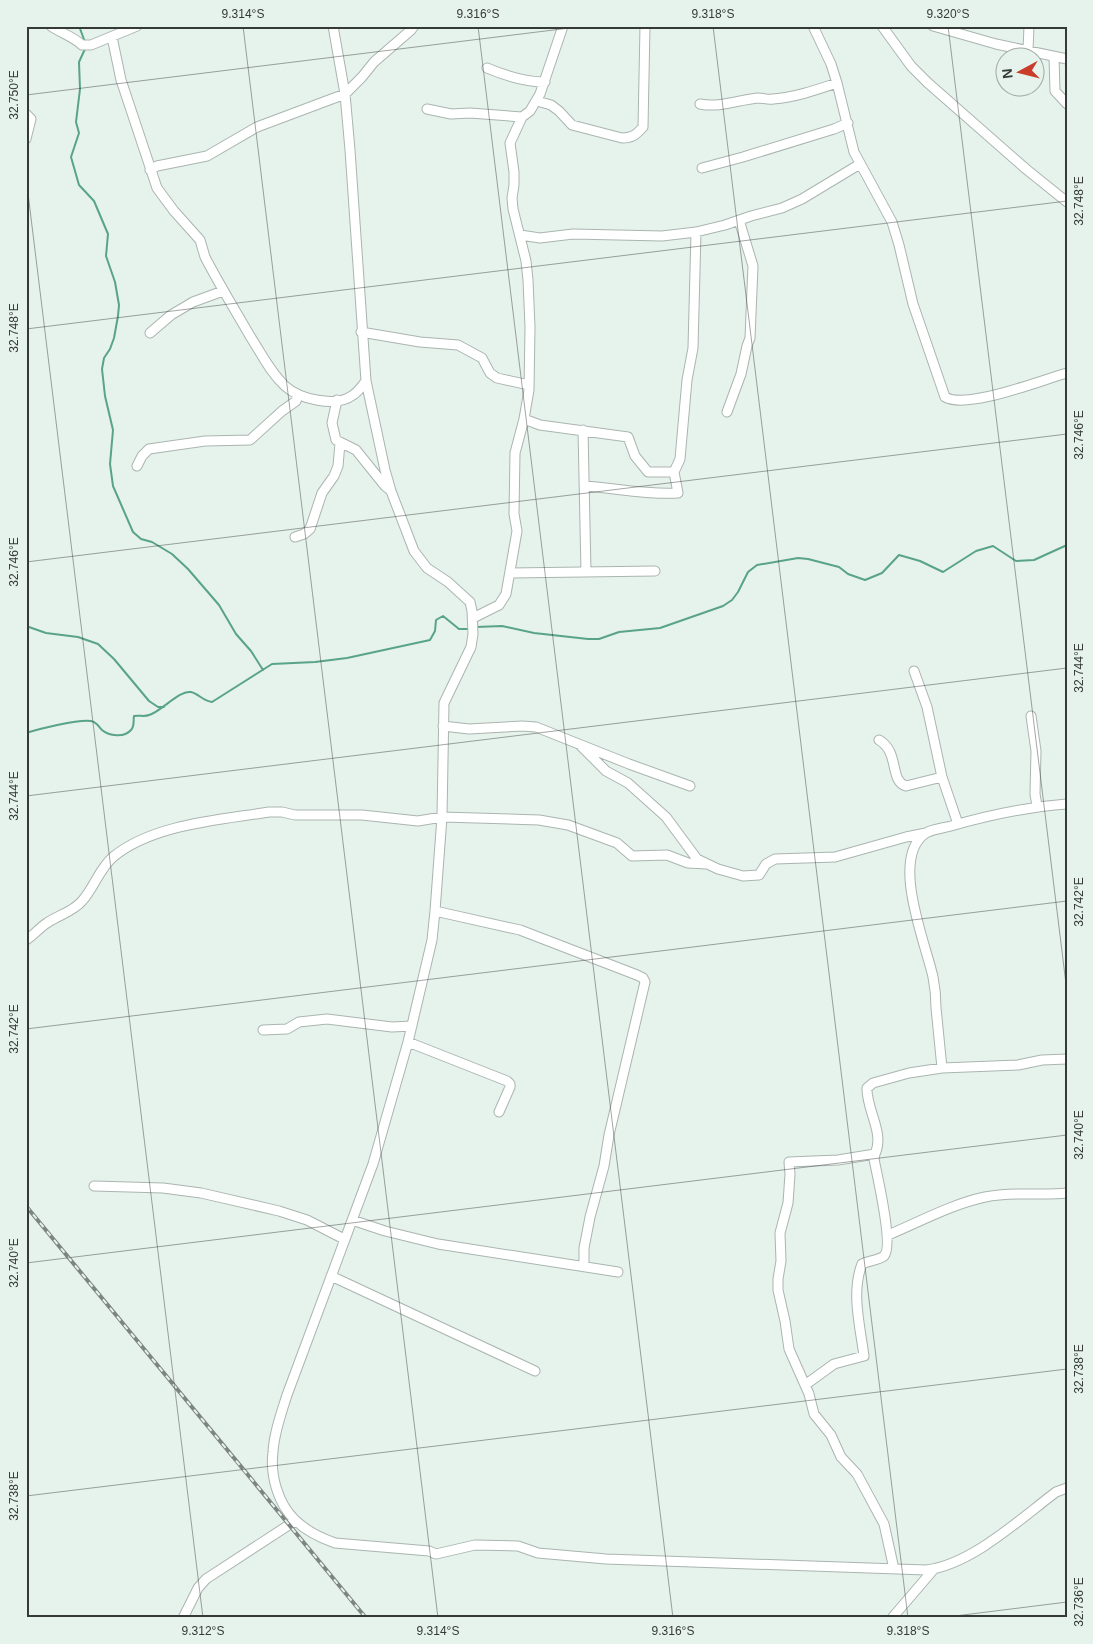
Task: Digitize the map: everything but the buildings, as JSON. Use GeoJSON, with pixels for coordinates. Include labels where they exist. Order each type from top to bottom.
{"type":"FeatureCollection","features":[{"type":"Feature","properties":{"kind":"street"},"geometry":{"type":"LineString","coordinates":[[51,26],[82,45],[91,45],[136,26]]}},
{"type":"Feature","properties":{"kind":"street"},"geometry":{"type":"LineString","coordinates":[[333,26],[344,94],[366,381],[391,491],[414,551],[428,568],[448,582],[470,602],[473,626],[471,647],[444,703],[441,856],[432,940],[412,1026],[372,1164],[287,1396],[276,1432],[272,1467],[275,1482],[288,1512],[295,1521],[314,1534],[335,1543],[429,1551],[436,1554],[475,1545],[518,1546],[538,1553],[606,1560],[934,1570],[974,1554],[1056,1492],[1067,1488]]}},
{"type":"Feature","properties":{"kind":"street"},"geometry":{"type":"LineString","coordinates":[[150,170],[157,166],[207,156],[257,127],[344,94],[362,77],[374,62],[414,26]]}},
{"type":"Feature","properties":{"kind":"street"},"geometry":{"type":"LineString","coordinates":[[473,626],[499,605],[506,594],[511,573],[517,532],[514,514],[515,453],[524,419],[529,386],[530,317],[526,261],[512,198],[514,185],[510,143],[522,117],[537,102],[562,26]]}},
{"type":"Feature","properties":{"kind":"street"},"geometry":{"type":"LineString","coordinates":[[537,102],[551,105],[572,125],[622,138],[630,138],[637,134],[643,127],[645,26]]}},
{"type":"Feature","properties":{"kind":"street"},"geometry":{"type":"LineString","coordinates":[[813,26],[831,64],[848,123],[854,152],[892,222],[913,304],[929,348],[941,390],[945,397],[950,400],[974,399],[1067,373]]}},
{"type":"Feature","properties":{"kind":"street"},"geometry":{"type":"LineString","coordinates":[[882,26],[911,66],[928,83],[1026,169],[1067,202]]}},
{"type":"Feature","properties":{"kind":"street"},"geometry":{"type":"LineString","coordinates":[[933,26],[996,44],[1017,48]]}},
{"type":"Feature","properties":{"kind":"street"},"geometry":{"type":"LineString","coordinates":[[1028,26],[1028,48]]}},
{"type":"Feature","properties":{"kind":"street"},"geometry":{"type":"LineString","coordinates":[[112,37],[121,80],[157,188],[174,211],[200,240],[205,257],[223,291],[267,364],[285,386],[298,395],[314,400],[337,400],[352,396],[366,381]]}},
{"type":"Feature","properties":{"kind":"street"},"geometry":{"type":"LineString","coordinates":[[1046,55],[1067,59]]}},
{"type":"Feature","properties":{"kind":"street"},"geometry":{"type":"LineString","coordinates":[[1054,57],[1055,91],[1067,104]]}},
{"type":"Feature","properties":{"kind":"street"},"geometry":{"type":"LineString","coordinates":[[487,68],[508,77],[531,82],[545,82]]}},
{"type":"Feature","properties":{"kind":"street"},"geometry":{"type":"LineString","coordinates":[[700,104],[709,106],[760,98],[770,100],[799,96],[837,83]]}},
{"type":"Feature","properties":{"kind":"street"},"geometry":{"type":"LineString","coordinates":[[427,109],[451,114],[470,113],[522,117]]}},
{"type":"Feature","properties":{"kind":"street"},"geometry":{"type":"LineString","coordinates":[[26,114],[31,119],[26,139]]}},
{"type":"Feature","properties":{"kind":"street"},"geometry":{"type":"LineString","coordinates":[[702,168],[825,132],[848,123]]}},
{"type":"Feature","properties":{"kind":"street"},"geometry":{"type":"LineString","coordinates":[[520,235],[540,238],[573,234],[662,236],[696,232],[782,208],[802,199],[860,164]]}},
{"type":"Feature","properties":{"kind":"street"},"geometry":{"type":"LineString","coordinates":[[727,412],[741,374],[750,338],[753,266],[740,220]]}},
{"type":"Feature","properties":{"kind":"street"},"geometry":{"type":"LineString","coordinates":[[585,486],[618,488],[655,494],[678,493],[674,472],[680,459],[687,380],[693,348],[696,232]]}},
{"type":"Feature","properties":{"kind":"street"},"geometry":{"type":"LineString","coordinates":[[150,333],[171,315],[194,302],[223,291]]}},
{"type":"Feature","properties":{"kind":"street"},"geometry":{"type":"LineString","coordinates":[[361,332],[420,342],[458,345],[482,358],[490,373],[498,378],[529,386]]}},
{"type":"Feature","properties":{"kind":"street"},"geometry":{"type":"LineString","coordinates":[[137,466],[142,456],[149,449],[205,441],[250,440],[296,401],[298,395]]}},
{"type":"Feature","properties":{"kind":"street"},"geometry":{"type":"LineString","coordinates":[[337,400],[332,423],[336,440],[352,446],[391,491]]}},
{"type":"Feature","properties":{"kind":"street"},"geometry":{"type":"LineString","coordinates":[[524,419],[540,425],[628,436],[635,456],[648,472],[674,472]]}},
{"type":"Feature","properties":{"kind":"street"},"geometry":{"type":"LineString","coordinates":[[584,430],[586,572]]}},
{"type":"Feature","properties":{"kind":"street"},"geometry":{"type":"LineString","coordinates":[[295,537],[304,534],[310,529],[322,493],[334,476],[338,466],[340,443]]}},
{"type":"Feature","properties":{"kind":"street"},"geometry":{"type":"LineString","coordinates":[[511,573],[655,571]]}},
{"type":"Feature","properties":{"kind":"street"},"geometry":{"type":"LineString","coordinates":[[914,672],[927,707],[942,777],[958,824]]}},
{"type":"Feature","properties":{"kind":"street"},"geometry":{"type":"LineString","coordinates":[[1031,716],[1036,751],[1035,794],[1037,806]]}},
{"type":"Feature","properties":{"kind":"street"},"geometry":{"type":"LineString","coordinates":[[443,726],[469,729],[536,727],[690,786]]}},
{"type":"Feature","properties":{"kind":"street"},"geometry":{"type":"LineString","coordinates":[[879,740],[887,745],[901,784],[906,786],[942,777]]}},
{"type":"Feature","properties":{"kind":"street"},"geometry":{"type":"LineString","coordinates":[[579,744],[606,771],[628,783],[666,817],[697,859],[718,870],[742,876],[760,875],[766,864],[775,859],[835,857],[906,836],[926,833],[996,813],[1037,806],[1067,804]]}},
{"type":"Feature","properties":{"kind":"street"},"geometry":{"type":"LineString","coordinates":[[26,940],[47,923],[76,908],[83,901],[102,870],[112,858],[132,845],[164,830],[269,812],[282,812],[294,815],[362,815],[418,820],[442,817],[538,820],[568,825],[617,843],[632,856],[667,855],[688,863],[707,864]]}},
{"type":"Feature","properties":{"kind":"street"},"geometry":{"type":"LineString","coordinates":[[926,833],[914,846],[909,864],[909,879],[923,943],[934,978],[942,1068]]}},
{"type":"Feature","properties":{"kind":"street"},"geometry":{"type":"LineString","coordinates":[[435,911],[520,930],[637,974],[643,978],[644,982],[609,1135],[604,1166],[590,1217],[584,1248],[584,1266]]}},
{"type":"Feature","properties":{"kind":"street"},"geometry":{"type":"LineString","coordinates":[[263,1030],[287,1030],[299,1022],[327,1019],[392,1027],[412,1026]]}},
{"type":"Feature","properties":{"kind":"street"},"geometry":{"type":"LineString","coordinates":[[408,1042],[507,1081],[510,1087],[499,1112]]}},
{"type":"Feature","properties":{"kind":"street"},"geometry":{"type":"LineString","coordinates":[[805,1385],[834,1364],[864,1356],[856,1290],[857,1277],[862,1264],[883,1257],[887,1251],[888,1235],[874,1159],[878,1148],[875,1124],[866,1096],[867,1088],[873,1083],[909,1073],[942,1068],[1018,1065],[1042,1060],[1067,1059]]}},
{"type":"Feature","properties":{"kind":"street"},"geometry":{"type":"LineString","coordinates":[[875,1154],[830,1161],[789,1162],[788,1203],[780,1233],[781,1261],[778,1290],[791,1356],[809,1394],[814,1414],[831,1435],[841,1457],[857,1474],[884,1524],[894,1569]]}},
{"type":"Feature","properties":{"kind":"street"},"geometry":{"type":"LineString","coordinates":[[94,1186],[163,1188],[202,1193],[279,1211],[307,1220],[344,1239]]}},
{"type":"Feature","properties":{"kind":"street"},"geometry":{"type":"LineString","coordinates":[[888,1235],[955,1207],[985,1197],[1007,1194],[1067,1193]]}},
{"type":"Feature","properties":{"kind":"street"},"geometry":{"type":"LineString","coordinates":[[352,1220],[385,1231],[438,1244],[618,1272]]}},
{"type":"Feature","properties":{"kind":"street"},"geometry":{"type":"LineString","coordinates":[[331,1276],[536,1371]]}},
{"type":"Feature","properties":{"kind":"street"},"geometry":{"type":"LineString","coordinates":[[183,1618],[198,1588],[206,1579],[295,1521]]}},
{"type":"Feature","properties":{"kind":"street"},"geometry":{"type":"LineString","coordinates":[[892,1618],[934,1570]]}},
{"type":"Feature","properties":{"kind":"waterway"},"geometry":{"type":"LineString","coordinates":[[79,26],[85,42]]}},
{"type":"Feature","properties":{"kind":"waterway"},"geometry":{"type":"LineString","coordinates":[[85,49],[79,62],[80,89],[76,122],[79,133],[71,157],[79,185],[94,201],[108,234],[106,256],[115,282],[119,305],[114,338],[104,358],[102,369],[105,396],[113,430],[110,464],[113,486],[133,532],[141,539],[152,542],[172,554],[188,569],[219,605],[236,634],[251,651],[263,670]]}},
{"type":"Feature","properties":{"kind":"waterway"},"geometry":{"type":"LineString","coordinates":[[476,627],[502,626],[534,633],[599,639],[619,632],[660,628],[723,606],[732,600],[748,572],[757,565],[798,558],[808,559],[839,567],[848,574],[865,580],[882,573],[899,555],[920,561],[943,572],[976,551],[993,546],[1016,561],[1034,560],[1067,545]]}},
{"type":"Feature","properties":{"kind":"waterway"},"geometry":{"type":"LineString","coordinates":[[26,733],[77,721],[91,721],[95,722],[102,730],[109,734],[124,734],[128,733],[132,728],[134,716],[146,716],[154,713],[186,692],[194,693],[212,702],[272,664],[347,658],[430,640],[435,631],[436,620],[443,616],[459,629],[469,629]]}},
{"type":"Feature","properties":{"kind":"waterway"},"geometry":{"type":"LineString","coordinates":[[26,626],[46,633],[78,637],[98,644],[114,659],[149,701],[158,707],[164,707]]}},
{"type":"Feature","properties":{"kind":"railway"},"geometry":{"type":"LineString","coordinates":[[26,1206],[366,1618]]}}]}
